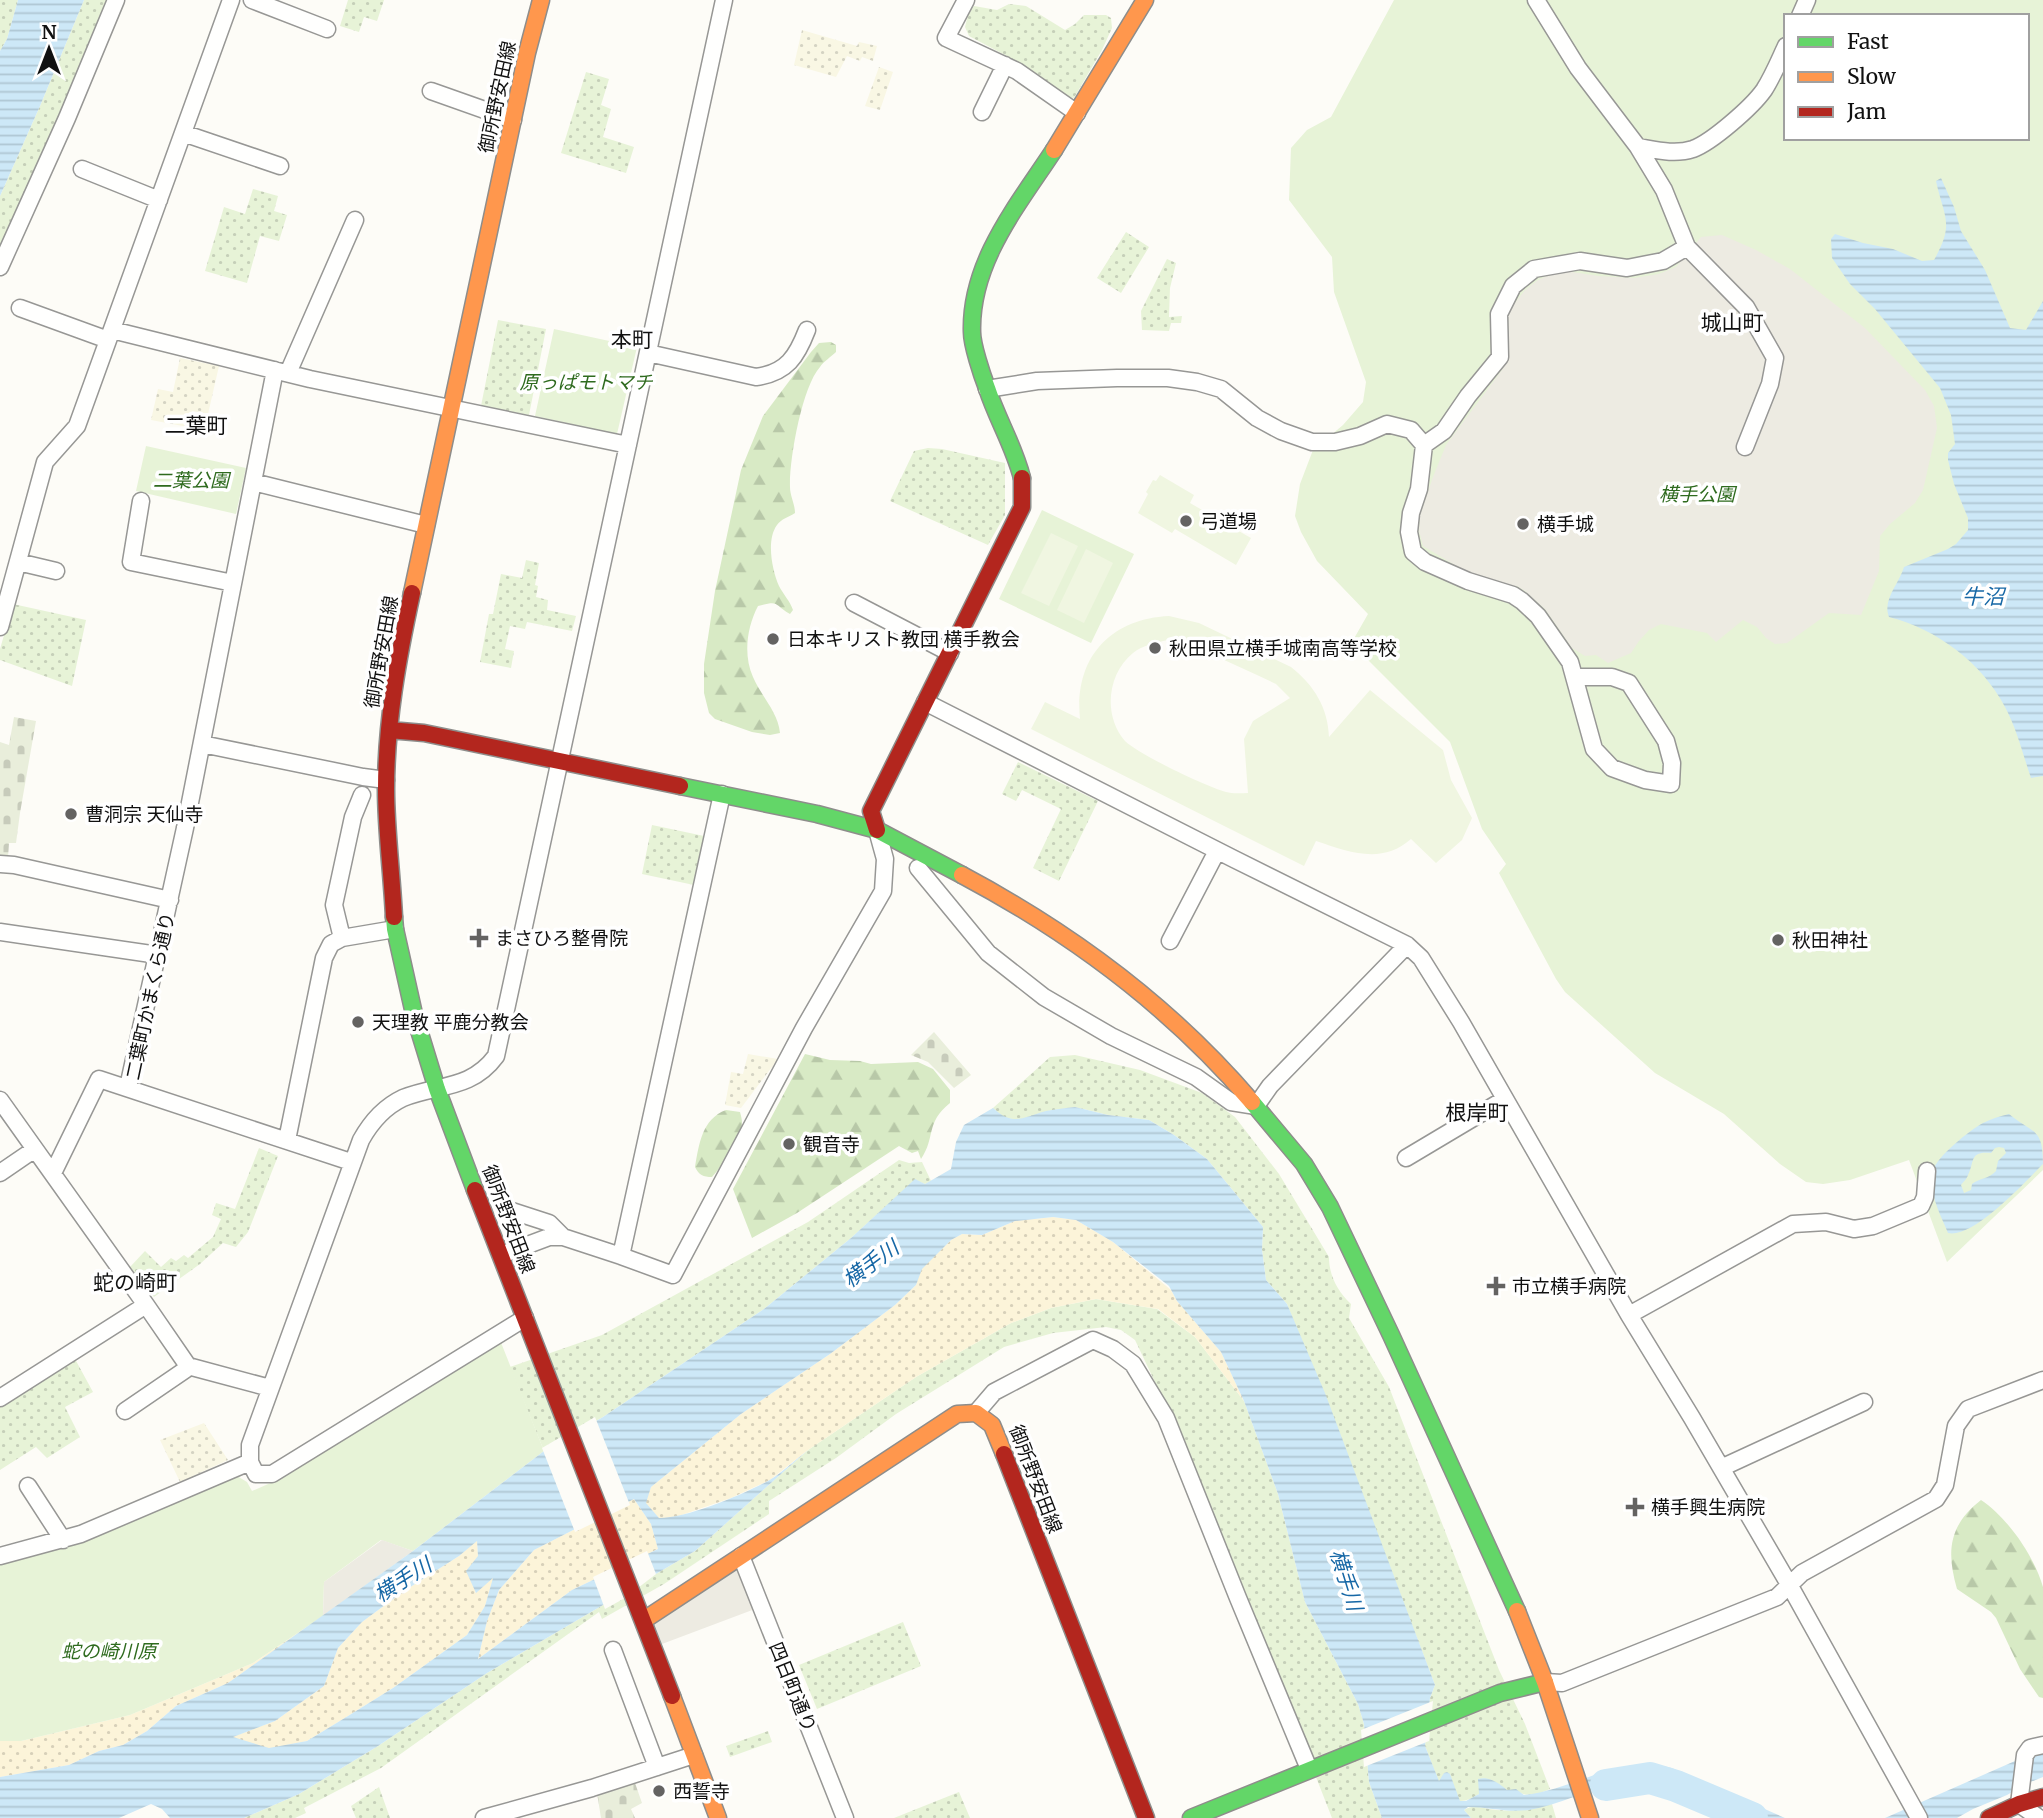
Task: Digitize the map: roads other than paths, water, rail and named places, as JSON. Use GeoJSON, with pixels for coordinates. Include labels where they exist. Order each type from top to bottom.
{"type":"FeatureCollection","features":[{"type":"Feature","properties":{"kind":"street"},"geometry":{"type":"LineString","coordinates":[[0,267],[116,0]]}},
{"type":"Feature","properties":{"kind":"street"},"geometry":{"type":"LineString","coordinates":[[0,627],[46,462],[77,426],[231,0]]}},
{"type":"Feature","properties":{"kind":"street"},"geometry":{"type":"LineString","coordinates":[[252,0],[327,29]]}},
{"type":"Feature","properties":{"kind":"street","name":"御所野安田線"},"geometry":{"type":"LineString","coordinates":[[541,0],[401,645],[389,730],[386,780],[395,929],[414,1014],[437,1089],[644,1620],[718,1818]]}},
{"type":"Feature","properties":{"kind":"street"},"geometry":{"type":"LineString","coordinates":[[525,1318],[272,1474],[256,1474],[250,1462],[250,1445],[361,1140],[372,1121],[388,1107],[402,1099],[473,1077],[487,1068],[496,1056],[724,0]]}},
{"type":"Feature","properties":{"kind":"street"},"geometry":{"type":"LineString","coordinates":[[966,0],[946,38],[1017,71],[1077,113]]}},
{"type":"Feature","properties":{"kind":"street"},"geometry":{"type":"LineString","coordinates":[[501,1255],[549,1237],[563,1237],[673,1275],[804,1028],[883,891],[885,859],[871,811],[1021,507],[1022,478],[1017,459],[987,389],[972,333],[976,289],[991,248],[1145,0]]}},
{"type":"Feature","properties":{"kind":"street"},"geometry":{"type":"LineString","coordinates":[[1536,0],[1577,68],[1638,147],[1664,190],[1687,247],[1746,307],[1774,358],[1770,384],[1745,447]]}},
{"type":"Feature","properties":{"kind":"street"},"geometry":{"type":"LineString","coordinates":[[1638,147],[1665,152],[1692,149],[1721,132],[1761,94],[1784,50]]}},
{"type":"Feature","properties":{"kind":"street"},"geometry":{"type":"LineString","coordinates":[[982,112],[1005,65]]}},
{"type":"Feature","properties":{"kind":"street"},"geometry":{"type":"LineString","coordinates":[[430,92],[513,120]]}},
{"type":"Feature","properties":{"kind":"street"},"geometry":{"type":"LineString","coordinates":[[183,133],[280,166]]}},
{"type":"Feature","properties":{"kind":"street"},"geometry":{"type":"LineString","coordinates":[[82,169],[159,200]]}},
{"type":"Feature","properties":{"kind":"street","name":"二葉町かまくら通り"},"geometry":{"type":"LineString","coordinates":[[351,1162],[128,1087],[170,900],[253,482],[282,371],[355,220]]}},
{"type":"Feature","properties":{"kind":"street"},"geometry":{"type":"LineString","coordinates":[[1424,445],[1444,431],[1500,357],[1499,314],[1513,286],[1534,269],[1580,261],[1627,268],[1663,261],[1687,247]]}},
{"type":"Feature","properties":{"kind":"street"},"geometry":{"type":"LineString","coordinates":[[20,308],[110,335],[628,445]]}},
{"type":"Feature","properties":{"kind":"street"},"geometry":{"type":"LineString","coordinates":[[648,353],[756,377],[768,376],[798,354],[807,330]]}},
{"type":"Feature","properties":{"kind":"street"},"geometry":{"type":"LineString","coordinates":[[987,389],[1037,381],[1168,378],[1221,389],[1257,418],[1281,431],[1312,442],[1335,442],[1360,436],[1387,424],[1411,430],[1424,445],[1419,489],[1410,513],[1409,532],[1413,552],[1425,562],[1468,581],[1513,595],[1522,601],[1538,616],[1570,662],[1574,677],[1594,749],[1612,768],[1645,780],[1671,784],[1672,763],[1666,741],[1629,683],[1612,677],[1574,677]]}},
{"type":"Feature","properties":{"kind":"street"},"geometry":{"type":"LineString","coordinates":[[253,482],[426,525]]}},
{"type":"Feature","properties":{"kind":"street"},"geometry":{"type":"LineString","coordinates":[[141,501],[131,562],[233,583]]}},
{"type":"Feature","properties":{"kind":"street"},"geometry":{"type":"LineString","coordinates":[[18,562],[56,571]]}},
{"type":"Feature","properties":{"kind":"street"},"geometry":{"type":"LineString","coordinates":[[854,603],[950,653]]}},
{"type":"Feature","properties":{"kind":"street"},"geometry":{"type":"LineString","coordinates":[[925,702],[1407,945],[1421,958],[1790,1586],[1919,1818]]}},
{"type":"Feature","properties":{"kind":"street"},"geometry":{"type":"LineString","coordinates":[[389,730],[424,733],[722,794],[877,830],[1046,923],[1129,983],[1179,1025],[1225,1070],[1256,1106],[1304,1164],[1330,1207],[1508,1589],[1545,1682],[1590,1818]]}},
{"type":"Feature","properties":{"kind":"street"},"geometry":{"type":"LineString","coordinates":[[202,744],[386,780]]}},
{"type":"Feature","properties":{"kind":"street"},"geometry":{"type":"LineString","coordinates":[[621,1256],[722,794]]}},
{"type":"Feature","properties":{"kind":"street"},"geometry":{"type":"LineString","coordinates":[[342,938],[334,905],[353,817],[362,795]]}},
{"type":"Feature","properties":{"kind":"street"},"geometry":{"type":"LineString","coordinates":[[1170,941],[1217,851]]}},
{"type":"Feature","properties":{"kind":"street"},"geometry":{"type":"LineString","coordinates":[[0,864],[170,900]]}},
{"type":"Feature","properties":{"kind":"street"},"geometry":{"type":"LineString","coordinates":[[918,867],[988,953],[1044,997],[1111,1036],[1196,1077],[1231,1102],[1256,1106]]}},
{"type":"Feature","properties":{"kind":"street"},"geometry":{"type":"LineString","coordinates":[[287,1140],[324,958],[331,944],[342,938],[395,929]]}},
{"type":"Feature","properties":{"kind":"street"},"geometry":{"type":"LineString","coordinates":[[0,932],[158,956]]}},
{"type":"Feature","properties":{"kind":"street"},"geometry":{"type":"LineString","coordinates":[[1256,1106],[1270,1086],[1407,945]]}},
{"type":"Feature","properties":{"kind":"street"},"geometry":{"type":"LineString","coordinates":[[53,1172],[99,1079],[128,1087]]}},
{"type":"Feature","properties":{"kind":"street"},"geometry":{"type":"LineString","coordinates":[[1406,1158],[1505,1099]]}},
{"type":"Feature","properties":{"kind":"street"},"geometry":{"type":"LineString","coordinates":[[0,1100],[188,1366],[270,1388]]}},
{"type":"Feature","properties":{"kind":"street"},"geometry":{"type":"LineString","coordinates":[[0,1172],[36,1149]]}},
{"type":"Feature","properties":{"kind":"street"},"geometry":{"type":"LineString","coordinates":[[1629,1315],[1793,1224],[1826,1222],[1854,1228],[1873,1226],[1921,1206],[1925,1197],[1927,1171]]}},
{"type":"Feature","properties":{"kind":"street"},"geometry":{"type":"LineString","coordinates":[[509,1210],[549,1223],[563,1237]]}},
{"type":"Feature","properties":{"kind":"street"},"geometry":{"type":"LineString","coordinates":[[0,1398],[146,1305]]}},
{"type":"Feature","properties":{"kind":"street"},"geometry":{"type":"LineString","coordinates":[[644,1620],[957,1414],[976,1413],[994,1392],[1093,1340],[1113,1349],[1133,1364],[1166,1418],[1309,1769]]}},
{"type":"Feature","properties":{"kind":"street"},"geometry":{"type":"LineString","coordinates":[[125,1411],[188,1366]]}},
{"type":"Feature","properties":{"kind":"street"},"geometry":{"type":"LineString","coordinates":[[1191,1818],[1500,1693],[1545,1682],[1562,1683],[1777,1597],[1802,1573],[1936,1499],[1945,1485],[1956,1426],[1968,1409],[2043,1380]]}},
{"type":"Feature","properties":{"kind":"street"},"geometry":{"type":"LineString","coordinates":[[1721,1468],[1864,1402]]}},
{"type":"Feature","properties":{"kind":"street","name":"御所野安田線"},"geometry":{"type":"LineString","coordinates":[[976,1413],[992,1425],[1146,1818]]}},
{"type":"Feature","properties":{"kind":"street"},"geometry":{"type":"LineString","coordinates":[[0,1556],[81,1534],[250,1462]]}},
{"type":"Feature","properties":{"kind":"street"},"geometry":{"type":"LineString","coordinates":[[28,1486],[63,1540]]}},
{"type":"Feature","properties":{"kind":"street","name":"四日町通り"},"geometry":{"type":"LineString","coordinates":[[741,1556],[845,1818]]}},
{"type":"Feature","properties":{"kind":"street"},"geometry":{"type":"LineString","coordinates":[[612,1650],[657,1767]]}},
{"type":"Feature","properties":{"kind":"street"},"geometry":{"type":"LineString","coordinates":[[2019,1798],[2028,1750]]}},
{"type":"Feature","properties":{"kind":"street"},"geometry":{"type":"LineString","coordinates":[[484,1818],[694,1755]]}},
{"type":"Feature","properties":{"kind":"street"},"geometry":{"type":"LineString","coordinates":[[1989,1818],[2019,1798],[2043,1797]]}},
{"type":"Feature","properties":{"kind":"street"},"geometry":{"type":"LineString","coordinates":[[2019,1798],[2039,1818]]}},
{"type":"Feature","properties":{"kind":"water"},"geometry":{"type":"Polygon","coordinates":[[[18,0],[84,0],[0,196],[0,51],[7,39],[18,0]]]}},
{"type":"Feature","properties":{"kind":"water","name":"牛沼"},"geometry":{"type":"Polygon","coordinates":[[[1941,178],[1961,231],[1985,270],[2010,328],[2026,330],[2043,301],[2043,776],[2031,778],[2009,715],[1984,676],[1971,662],[1941,639],[1889,617],[1889,598],[1904,567],[1956,544],[1968,530],[1968,518],[1954,484],[1948,460],[1948,453],[1955,444],[1951,415],[1940,388],[1875,309],[1850,284],[1832,258],[1831,239],[1835,234],[1893,249],[1922,261],[1934,260],[1946,229],[1936,181],[1941,178]]]}},
{"type":"Feature","properties":{"kind":"water","name":"横手川"},"geometry":{"type":"Polygon","coordinates":[[[1075,1107],[1108,1115],[1149,1120],[1174,1135],[1207,1159],[1263,1227],[1262,1250],[1266,1280],[1287,1304],[1325,1393],[1435,1685],[1430,1698],[1425,1746],[1439,1781],[1444,1773],[1450,1774],[1460,1801],[1466,1801],[1479,1794],[1478,1779],[1482,1778],[1490,1779],[1507,1790],[1516,1789],[1524,1795],[1561,1787],[1616,1769],[1653,1765],[1672,1768],[1785,1818],[1727,1818],[1717,1814],[1715,1817],[1648,1785],[1637,1783],[1636,1774],[1621,1775],[1614,1781],[1551,1805],[1529,1810],[1468,1807],[1464,1810],[1471,1818],[1382,1818],[1369,1782],[1364,1724],[1358,1704],[1305,1602],[1278,1494],[1244,1401],[1221,1352],[1177,1301],[1169,1286],[1113,1242],[1076,1220],[1053,1217],[1015,1221],[982,1235],[962,1234],[951,1240],[922,1269],[916,1285],[895,1305],[830,1354],[741,1414],[651,1487],[646,1503],[659,1518],[685,1514],[730,1499],[768,1481],[808,1450],[695,1551],[487,1673],[378,1746],[299,1794],[244,1818],[170,1818],[162,1809],[151,1804],[119,1818],[0,1818],[0,1777],[69,1765],[99,1751],[123,1745],[147,1731],[176,1706],[228,1683],[413,1551],[544,1451],[603,1417],[764,1309],[851,1238],[915,1179],[925,1184],[951,1169],[956,1142],[964,1125],[993,1108],[1007,1117],[1019,1119],[1046,1111],[1075,1107]],[[634,1499],[534,1550],[499,1590],[487,1621],[478,1659],[572,1590],[658,1549],[651,1524],[634,1499]],[[477,1541],[362,1622],[338,1648],[324,1686],[275,1721],[233,1737],[269,1748],[307,1741],[393,1688],[467,1635],[485,1606],[493,1578],[476,1593],[466,1571],[478,1556],[477,1541]]]}},
{"type":"Feature","properties":{"kind":"water"},"geometry":{"type":"Polygon","coordinates":[[[2009,1114],[2039,1137],[2043,1164],[1984,1219],[1959,1232],[1948,1233],[1933,1195],[1935,1165],[1970,1131],[2009,1114]],[[1995,1148],[1991,1153],[1976,1155],[1961,1185],[1964,1193],[1971,1190],[1972,1184],[1996,1171],[1998,1161],[2006,1153],[2004,1148],[1995,1148]]]}},
{"type":"Feature","properties":{"kind":"water"},"geometry":{"type":"Polygon","coordinates":[[[2043,1752],[2043,1777],[1957,1818],[1885,1818],[2015,1761],[2043,1752]]]}},
{"type":"Feature","properties":{"kind":"waterway"},"geometry":{"type":"LineString","coordinates":[[1606,1785],[1650,1778],[1752,1818]]}},
{"type":"Feature","properties":{"kind":"place","name":"弓道場"},"geometry":{"type":"Point","coordinates":[1186,521]}},
{"type":"Feature","properties":{"kind":"place","name":"横手城"},"geometry":{"type":"Point","coordinates":[1523,524]}},
{"type":"Feature","properties":{"kind":"place","name":"日本キリスト教団 横手教会"},"geometry":{"type":"Point","coordinates":[773,639]}},
{"type":"Feature","properties":{"kind":"place","name":"秋田県立横手城南高等学校"},"geometry":{"type":"Point","coordinates":[1155,648]}},
{"type":"Feature","properties":{"kind":"place","name":"曹洞宗 天仙寺"},"geometry":{"type":"Point","coordinates":[71,814]}},
{"type":"Feature","properties":{"kind":"place","name":"まさひろ整骨院"},"geometry":{"type":"Point","coordinates":[479,938]}},
{"type":"Feature","properties":{"kind":"place","name":"秋田神社"},"geometry":{"type":"Point","coordinates":[1778,940]}},
{"type":"Feature","properties":{"kind":"place","name":"天理教 平鹿分教会"},"geometry":{"type":"Point","coordinates":[358,1022]}},
{"type":"Feature","properties":{"kind":"place","name":"観音寺"},"geometry":{"type":"Point","coordinates":[789,1144]}},
{"type":"Feature","properties":{"kind":"place","name":"市立横手病院"},"geometry":{"type":"Point","coordinates":[1496,1286]}},
{"type":"Feature","properties":{"kind":"place","name":"横手興生病院"},"geometry":{"type":"Point","coordinates":[1635,1507]}},
{"type":"Feature","properties":{"kind":"place","name":"西誓寺"},"geometry":{"type":"Point","coordinates":[659,1791]}},
{"type":"Feature","properties":{"kind":"district","name":"城山町"},"geometry":{"type":"Point","coordinates":[1732,323]}},
{"type":"Feature","properties":{"kind":"district","name":"本町"},"geometry":{"type":"Point","coordinates":[632,340]}},
{"type":"Feature","properties":{"kind":"district","name":"二葉町"},"geometry":{"type":"Point","coordinates":[196,426]}},
{"type":"Feature","properties":{"kind":"district","name":"根岸町"},"geometry":{"type":"Point","coordinates":[1477,1113]}},
{"type":"Feature","properties":{"kind":"district","name":"蛇の崎町"},"geometry":{"type":"Point","coordinates":[135,1283]}},
{"type":"Feature","properties":{"kind":"park label","name":"原っぱモトマチ"},"geometry":{"type":"Point","coordinates":[586,382]}},
{"type":"Feature","properties":{"kind":"park label","name":"二葉公園"},"geometry":{"type":"Point","coordinates":[191,480]}},
{"type":"Feature","properties":{"kind":"park label","name":"横手公園"},"geometry":{"type":"Point","coordinates":[1697,494]}},
{"type":"Feature","properties":{"kind":"park label","name":"蛇の崎川原"},"geometry":{"type":"Point","coordinates":[109,1651]}}]}
